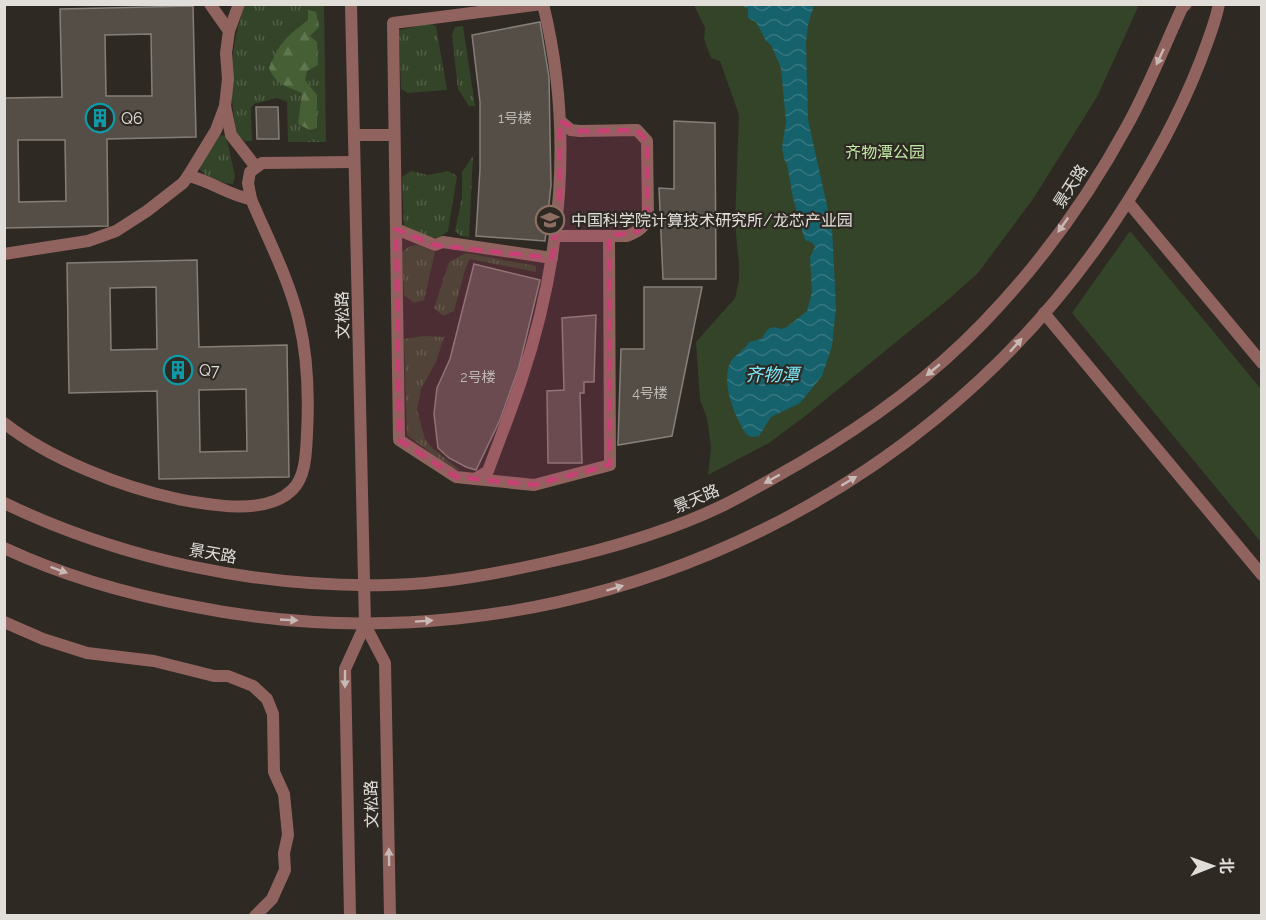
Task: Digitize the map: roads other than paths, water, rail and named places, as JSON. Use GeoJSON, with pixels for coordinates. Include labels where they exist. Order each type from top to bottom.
{"type":"FeatureCollection","features":[{"type":"Feature","properties":{"kind":"street"},"geometry":{"type":"LineString","coordinates":[[210,4],[229,31]]}},
{"type":"Feature","properties":{"kind":"street"},"geometry":{"type":"LineString","coordinates":[[5,254],[88,241],[116,231],[183,183],[216,130],[225,106],[228,79],[226,53],[229,31],[239,4]]}},
{"type":"Feature","properties":{"kind":"street","name":"文松路"},"geometry":{"type":"LineString","coordinates":[[350,915],[345,669],[365,625],[351,4]]}},
{"type":"Feature","properties":{"kind":"street"},"geometry":{"type":"LineString","coordinates":[[475,479],[488,471],[521,381],[543,305],[552,258],[559,202],[560,121],[553,44],[543,4],[393,23],[399,440],[456,477],[475,479],[534,485],[610,465],[609,236]]}},
{"type":"Feature","properties":{"kind":"street","name":"景天路"},"geometry":{"type":"LineString","coordinates":[[4,503],[41,521],[105,544],[161,560],[274,579],[364,585],[461,579],[601,550],[668,528],[724,505],[833,443],[885,409],[983,323],[1062,228],[1128,125],[1182,8],[1186,4]]}},
{"type":"Feature","properties":{"kind":"street"},"geometry":{"type":"LineString","coordinates":[[4,548],[93,583],[152,599],[217,612],[270,619],[365,625],[467,619],[554,602],[612,589],[682,565],[741,541],[854,477],[909,441],[968,393],[1012,351],[1094,252],[1163,144],[1191,84],[1216,19],[1219,4]]}},
{"type":"Feature","properties":{"kind":"street"},"geometry":{"type":"LineString","coordinates":[[225,106],[231,135],[256,167]]}},
{"type":"Feature","properties":{"kind":"street"},"geometry":{"type":"LineString","coordinates":[[555,236],[627,236],[645,226],[648,218],[647,141],[637,130],[571,130],[560,121]]}},
{"type":"Feature","properties":{"kind":"street"},"geometry":{"type":"LineString","coordinates":[[354,135],[394,135]]}},
{"type":"Feature","properties":{"kind":"street"},"geometry":{"type":"LineString","coordinates":[[4,423],[27,440],[63,458],[126,484],[164,496],[208,505],[237,507],[276,500],[293,490],[301,473],[306,443],[308,378],[304,347],[291,293],[251,199],[248,183],[250,172],[262,163],[354,162]]}},
{"type":"Feature","properties":{"kind":"street"},"geometry":{"type":"LineString","coordinates":[[188,176],[211,183],[240,197],[251,199]]}},
{"type":"Feature","properties":{"kind":"street"},"geometry":{"type":"LineString","coordinates":[[1128,202],[1262,363]]}},
{"type":"Feature","properties":{"kind":"street"},"geometry":{"type":"LineString","coordinates":[[396,229],[435,245],[442,242],[552,258]]}},
{"type":"Feature","properties":{"kind":"street"},"geometry":{"type":"LineString","coordinates":[[1044,313],[1262,575]]}},
{"type":"Feature","properties":{"kind":"street"},"geometry":{"type":"LineString","coordinates":[[4,622],[43,639],[87,653],[154,661],[214,676],[228,676],[254,686],[267,699],[273,714],[274,772],[284,794],[288,835],[284,853],[285,870],[272,899],[255,915]]}},
{"type":"Feature","properties":{"kind":"street","name":"文松路"},"geometry":{"type":"LineString","coordinates":[[365,625],[385,663],[390,915]]}},
{"type":"Feature","properties":{"kind":"water","name":"齐物潭"},"geometry":{"type":"Polygon","coordinates":[[[742,5],[814,5],[806,43],[808,120],[832,228],[836,307],[832,346],[822,376],[800,403],[771,417],[759,436],[751,437],[742,427],[730,400],[727,381],[730,363],[749,342],[761,339],[768,329],[787,327],[807,311],[812,292],[810,257],[815,247],[813,243],[805,240],[784,159],[782,147],[786,122],[781,68],[771,45],[766,41],[756,22],[748,18],[748,9],[742,5]]]}},
{"type":"Feature","properties":{"kind":"place","name":"Q6"},"geometry":{"type":"Point","coordinates":[100,118]}},
{"type":"Feature","properties":{"kind":"place","name":"中国科学院计算技术研究所/龙芯产业园"},"geometry":{"type":"Point","coordinates":[550,220]}},
{"type":"Feature","properties":{"kind":"place","name":"Q7"},"geometry":{"type":"Point","coordinates":[178,370]}},
{"type":"Feature","properties":{"kind":"park label","name":"齐物潭公园"},"geometry":{"type":"Point","coordinates":[885,152]}}]}
